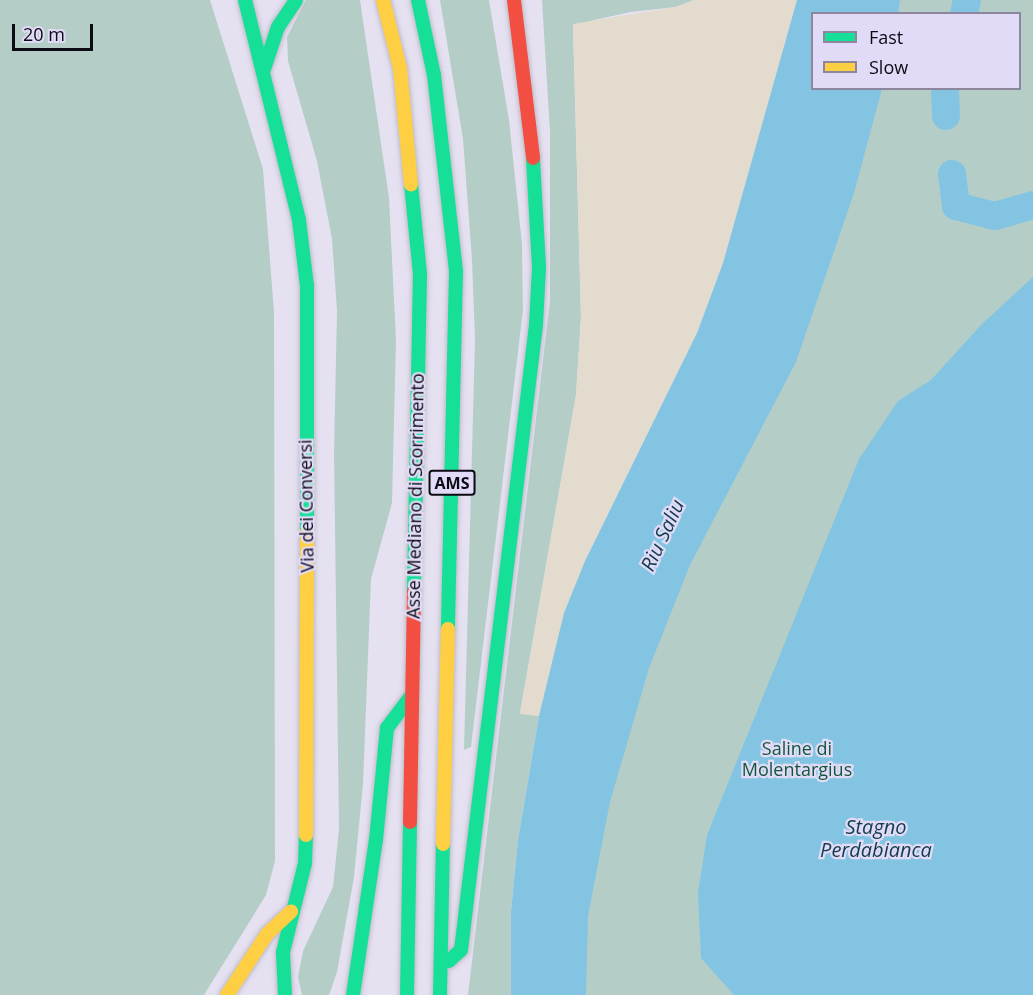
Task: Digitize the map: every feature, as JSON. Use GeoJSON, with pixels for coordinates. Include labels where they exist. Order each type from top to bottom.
{"type":"FeatureCollection","features":[{"type":"Feature","properties":{"kind":"main road","name":"Via dei Conversi"},"geometry":{"type":"LineString","coordinates":[[245,0],[264,69],[299,220],[306,285],[308,797],[305,862],[283,952],[285,995]]}},
{"type":"Feature","properties":{"kind":"main road"},"geometry":{"type":"LineString","coordinates":[[264,69],[278,27],[296,0]]}},
{"type":"Feature","properties":{"kind":"main road","name":"Asse Mediano di Scorrimento"},"geometry":{"type":"LineString","coordinates":[[383,0],[400,68],[420,274],[407,995]]}},
{"type":"Feature","properties":{"kind":"main road","name":"Asse Mediano di Scorrimento"},"geometry":{"type":"LineString","coordinates":[[418,0],[434,75],[456,271],[440,995]]}},
{"type":"Feature","properties":{"kind":"main road"},"geometry":{"type":"LineString","coordinates":[[441,968],[461,950],[536,325],[539,267],[530,115],[514,0]]}},
{"type":"Feature","properties":{"kind":"main road"},"geometry":{"type":"LineString","coordinates":[[353,995],[376,840],[387,728],[411,696]]}},
{"type":"Feature","properties":{"kind":"main road"},"geometry":{"type":"LineString","coordinates":[[227,995],[267,934],[291,912]]}},
{"type":"Feature","properties":{"kind":"green space"},"geometry":{"type":"Polygon","coordinates":[[[0,0],[210,0],[263,169],[274,312],[275,861],[266,895],[204,995],[0,995],[0,0]]]}},
{"type":"Feature","properties":{"kind":"green space"},"geometry":{"type":"Polygon","coordinates":[[[306,0],[360,0],[389,198],[396,340],[392,503],[371,579],[363,784],[354,877],[337,972],[329,995],[302,995],[298,977],[303,951],[333,887],[339,829],[334,453],[337,311],[332,239],[317,161],[288,61],[287,37],[306,0]]]}},
{"type":"Feature","properties":{"kind":"green space"},"geometry":{"type":"Polygon","coordinates":[[[440,0],[489,0],[509,120],[522,244],[523,310],[471,747],[464,750],[475,339],[463,139],[440,0]]]}},
{"type":"Feature","properties":{"kind":"green space"},"geometry":{"type":"Polygon","coordinates":[[[542,0],[694,0],[676,7],[630,12],[573,25],[581,317],[576,395],[520,713],[539,716],[518,840],[511,911],[511,995],[468,995],[550,301],[550,132],[542,0]]]}},
{"type":"Feature","properties":{"kind":"green space","name":"Saline di Molentargius"},"geometry":{"type":"Polygon","coordinates":[[[797,0],[1033,0],[1033,995],[513,995],[714,314],[797,0]]]}},
{"type":"Feature","properties":{"kind":"sand"},"geometry":{"type":"Polygon","coordinates":[[[694,0],[797,0],[723,263],[697,333],[585,561],[539,716],[520,714],[576,395],[581,317],[573,24],[676,7],[694,0]]]}},
{"type":"Feature","properties":{"kind":"water","name":"Riu Saliu"},"geometry":{"type":"Polygon","coordinates":[[[797,0],[900,0],[898,12],[811,12],[811,90],[882,90],[854,193],[796,362],[690,565],[649,668],[610,802],[588,916],[586,995],[511,995],[511,911],[518,840],[539,716],[564,613],[585,561],[697,333],[723,263],[797,0]]]}},
{"type":"Feature","properties":{"kind":"water","name":"Stagno Perdabianca"},"geometry":{"type":"Polygon","coordinates":[[[1033,277],[1033,995],[734,995],[701,958],[698,893],[707,835],[859,459],[898,401],[931,380],[981,325],[1033,277]]]}},
{"type":"Feature","properties":{"kind":"waterway"},"geometry":{"type":"LineString","coordinates":[[964,12],[967,0]]}},
{"type":"Feature","properties":{"kind":"waterway"},"geometry":{"type":"LineString","coordinates":[[945,90],[946,116]]}},
{"type":"Feature","properties":{"kind":"waterway"},"geometry":{"type":"LineString","coordinates":[[952,174],[956,206],[995,216],[1033,205]]}},
{"type":"Feature","properties":{"kind":"traffic: fast"},"geometry":{"type":"LineString","coordinates":[[245,0],[299,220],[307,286],[307,532]]}},
{"type":"Feature","properties":{"kind":"traffic: fast"},"geometry":{"type":"LineString","coordinates":[[264,69],[278,27],[296,0]]}},
{"type":"Feature","properties":{"kind":"traffic: fast"},"geometry":{"type":"LineString","coordinates":[[418,0],[434,75],[456,271],[448,629]]}},
{"type":"Feature","properties":{"kind":"traffic: fast"},"geometry":{"type":"LineString","coordinates":[[449,961],[461,950],[536,325],[539,267],[533,158]]}},
{"type":"Feature","properties":{"kind":"traffic: fast"},"geometry":{"type":"LineString","coordinates":[[411,184],[420,274],[414,591]]}},
{"type":"Feature","properties":{"kind":"traffic: fast"},"geometry":{"type":"LineString","coordinates":[[353,995],[376,840],[387,728],[411,696]]}},
{"type":"Feature","properties":{"kind":"traffic: fast"},"geometry":{"type":"LineString","coordinates":[[407,995],[410,822]]}},
{"type":"Feature","properties":{"kind":"traffic: fast"},"geometry":{"type":"LineString","coordinates":[[285,995],[283,952],[305,863],[306,835]]}},
{"type":"Feature","properties":{"kind":"traffic: fast"},"geometry":{"type":"LineString","coordinates":[[440,995],[443,844]]}},
{"type":"Feature","properties":{"kind":"traffic: slow"},"geometry":{"type":"LineString","coordinates":[[383,0],[400,68],[411,184]]}},
{"type":"Feature","properties":{"kind":"traffic: slow"},"geometry":{"type":"LineString","coordinates":[[306,835],[307,532]]}},
{"type":"Feature","properties":{"kind":"traffic: slow"},"geometry":{"type":"LineString","coordinates":[[443,844],[448,629]]}},
{"type":"Feature","properties":{"kind":"traffic: slow"},"geometry":{"type":"LineString","coordinates":[[227,995],[267,934],[291,912]]}},
{"type":"Feature","properties":{"kind":"traffic: jam"},"geometry":{"type":"LineString","coordinates":[[514,0],[533,158]]}},
{"type":"Feature","properties":{"kind":"traffic: jam"},"geometry":{"type":"LineString","coordinates":[[410,822],[414,591]]}}]}
